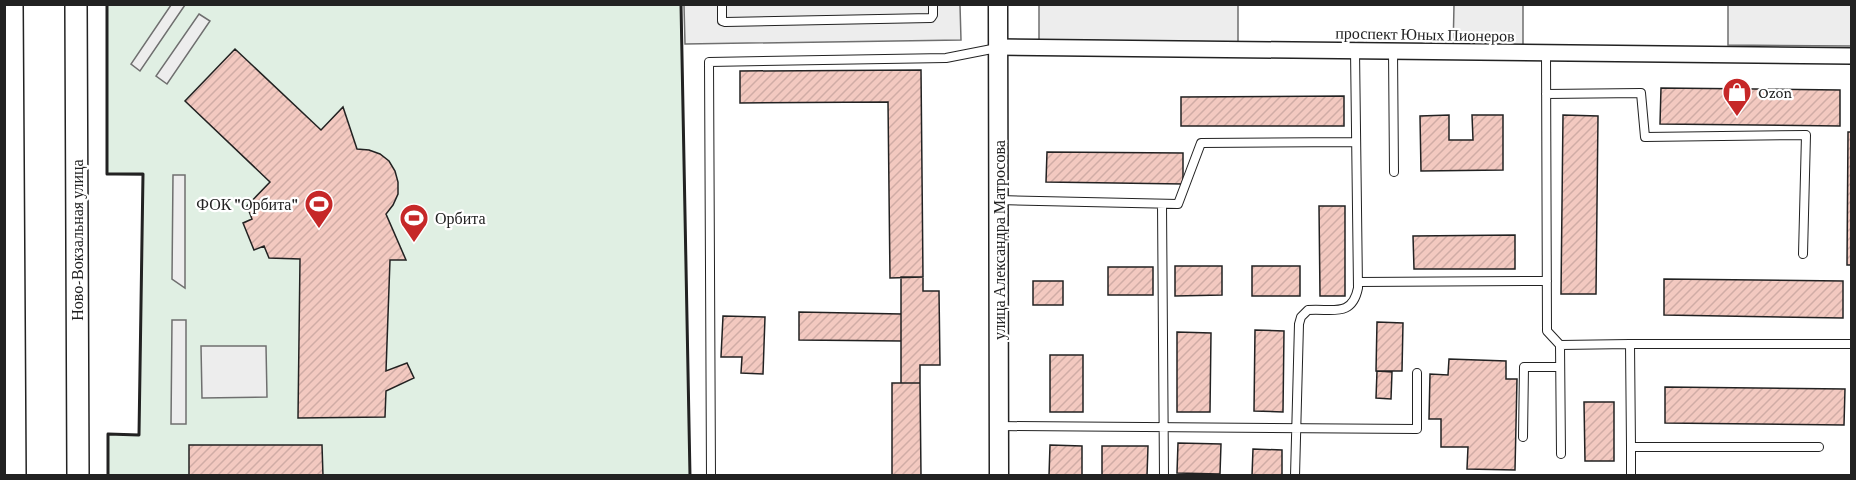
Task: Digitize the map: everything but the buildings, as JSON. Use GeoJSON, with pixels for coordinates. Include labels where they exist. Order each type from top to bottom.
{"type":"FeatureCollection","features":[{"type":"Feature","properties":{"kind":"main road"},"geometry":{"type":"LineString","coordinates":[[12,4],[15,476]]}},
{"type":"Feature","properties":{"kind":"main road","name":"Ново-Вокзальная улица"},"geometry":{"type":"LineString","coordinates":[[76,4],[78,476]]}},
{"type":"Feature","properties":{"kind":"street","name":"улица Александра Матросова"},"geometry":{"type":"LineString","coordinates":[[998,4],[999,476]]}},
{"type":"Feature","properties":{"kind":"street","name":"проспект Юных Пионеров"},"geometry":{"type":"LineString","coordinates":[[998,47],[1851,56]]}},
{"type":"Feature","properties":{"kind":"lane"},"geometry":{"type":"LineString","coordinates":[[722,4],[722,21],[725,22],[931,18],[933,4]]}},
{"type":"Feature","properties":{"kind":"lane"},"geometry":{"type":"LineString","coordinates":[[711,476],[709,62],[946,58],[998,47]]}},
{"type":"Feature","properties":{"kind":"lane"},"geometry":{"type":"LineString","coordinates":[[1295,476],[1301,317],[1308,310],[1342,310],[1351,306],[1356,297],[1358,282],[1354,50]]}},
{"type":"Feature","properties":{"kind":"lane"},"geometry":{"type":"LineString","coordinates":[[1393,51],[1394,172]]}},
{"type":"Feature","properties":{"kind":"lane"},"geometry":{"type":"LineString","coordinates":[[1546,53],[1547,331],[1560,345],[1561,454]]}},
{"type":"Feature","properties":{"kind":"lane"},"geometry":{"type":"LineString","coordinates":[[1546,94],[1641,93],[1645,137],[1806,135],[1803,254]]}},
{"type":"Feature","properties":{"kind":"lane"},"geometry":{"type":"LineString","coordinates":[[999,200],[1178,204],[1201,143],[1356,142]]}},
{"type":"Feature","properties":{"kind":"lane"},"geometry":{"type":"LineString","coordinates":[[1162,204],[1164,476]]}},
{"type":"Feature","properties":{"kind":"lane"},"geometry":{"type":"LineString","coordinates":[[1358,282],[1547,281]]}},
{"type":"Feature","properties":{"kind":"lane"},"geometry":{"type":"LineString","coordinates":[[1630,344],[1631,476]]}},
{"type":"Feature","properties":{"kind":"lane"},"geometry":{"type":"LineString","coordinates":[[1560,345],[1851,344]]}},
{"type":"Feature","properties":{"kind":"lane"},"geometry":{"type":"LineString","coordinates":[[1523,437],[1524,367],[1560,367]]}},
{"type":"Feature","properties":{"kind":"lane"},"geometry":{"type":"LineString","coordinates":[[999,426],[1417,429],[1417,373]]}},
{"type":"Feature","properties":{"kind":"lane"},"geometry":{"type":"LineString","coordinates":[[1631,447],[1819,447]]}},
{"type":"Feature","properties":{"kind":"green space","name":"Орбита"},"geometry":{"type":"Polygon","coordinates":[[[107,5],[681,5],[690,475],[108,475],[108,434],[139,435],[143,175],[107,174],[107,5]]]}},
{"type":"Feature","properties":{"kind":"shaded area"},"geometry":{"type":"Polygon","coordinates":[[[171,5],[185,5],[140,71],[131,64],[171,5]]]}},
{"type":"Feature","properties":{"kind":"shaded area"},"geometry":{"type":"Polygon","coordinates":[[[684,5],[960,5],[961,40],[685,44],[684,5]]]}},
{"type":"Feature","properties":{"kind":"shaded area"},"geometry":{"type":"Polygon","coordinates":[[[1039,5],[1238,5],[1238,42],[1039,40],[1039,5]]]}},
{"type":"Feature","properties":{"kind":"shaded area"},"geometry":{"type":"Polygon","coordinates":[[[1454,5],[1523,5],[1523,53],[1453,51],[1454,5]]]}},
{"type":"Feature","properties":{"kind":"shaded area"},"geometry":{"type":"Polygon","coordinates":[[[1728,5],[1851,5],[1851,46],[1728,45],[1728,5]]]}},
{"type":"Feature","properties":{"kind":"shaded area"},"geometry":{"type":"Polygon","coordinates":[[[199,14],[210,21],[167,84],[156,76],[199,14]]]}},
{"type":"Feature","properties":{"kind":"shaded area"},"geometry":{"type":"Polygon","coordinates":[[[173,175],[185,175],[185,288],[172,279],[173,175]]]}},
{"type":"Feature","properties":{"kind":"shaded area"},"geometry":{"type":"Polygon","coordinates":[[[172,320],[186,320],[186,424],[171,424],[172,320]]]}},
{"type":"Feature","properties":{"kind":"shaded area"},"geometry":{"type":"Polygon","coordinates":[[[201,346],[266,346],[267,397],[202,398],[201,346]]]}},
{"type":"Feature","properties":{"kind":"wall"},"geometry":{"type":"LineString","coordinates":[[107,4],[107,174],[143,174],[139,435],[108,434],[108,476]]}},
{"type":"Feature","properties":{"kind":"wall"},"geometry":{"type":"LineString","coordinates":[[681,4],[690,476]]}},
{"type":"Feature","properties":{"kind":"place","name":"Ozon"},"geometry":{"type":"Point","coordinates":[1737,118]}},
{"type":"Feature","properties":{"kind":"place","name":"ФОК \"Орбита\""},"geometry":{"type":"Point","coordinates":[319,230]}},
{"type":"Feature","properties":{"kind":"place","name":"Орбита"},"geometry":{"type":"Point","coordinates":[414,244]}}]}
